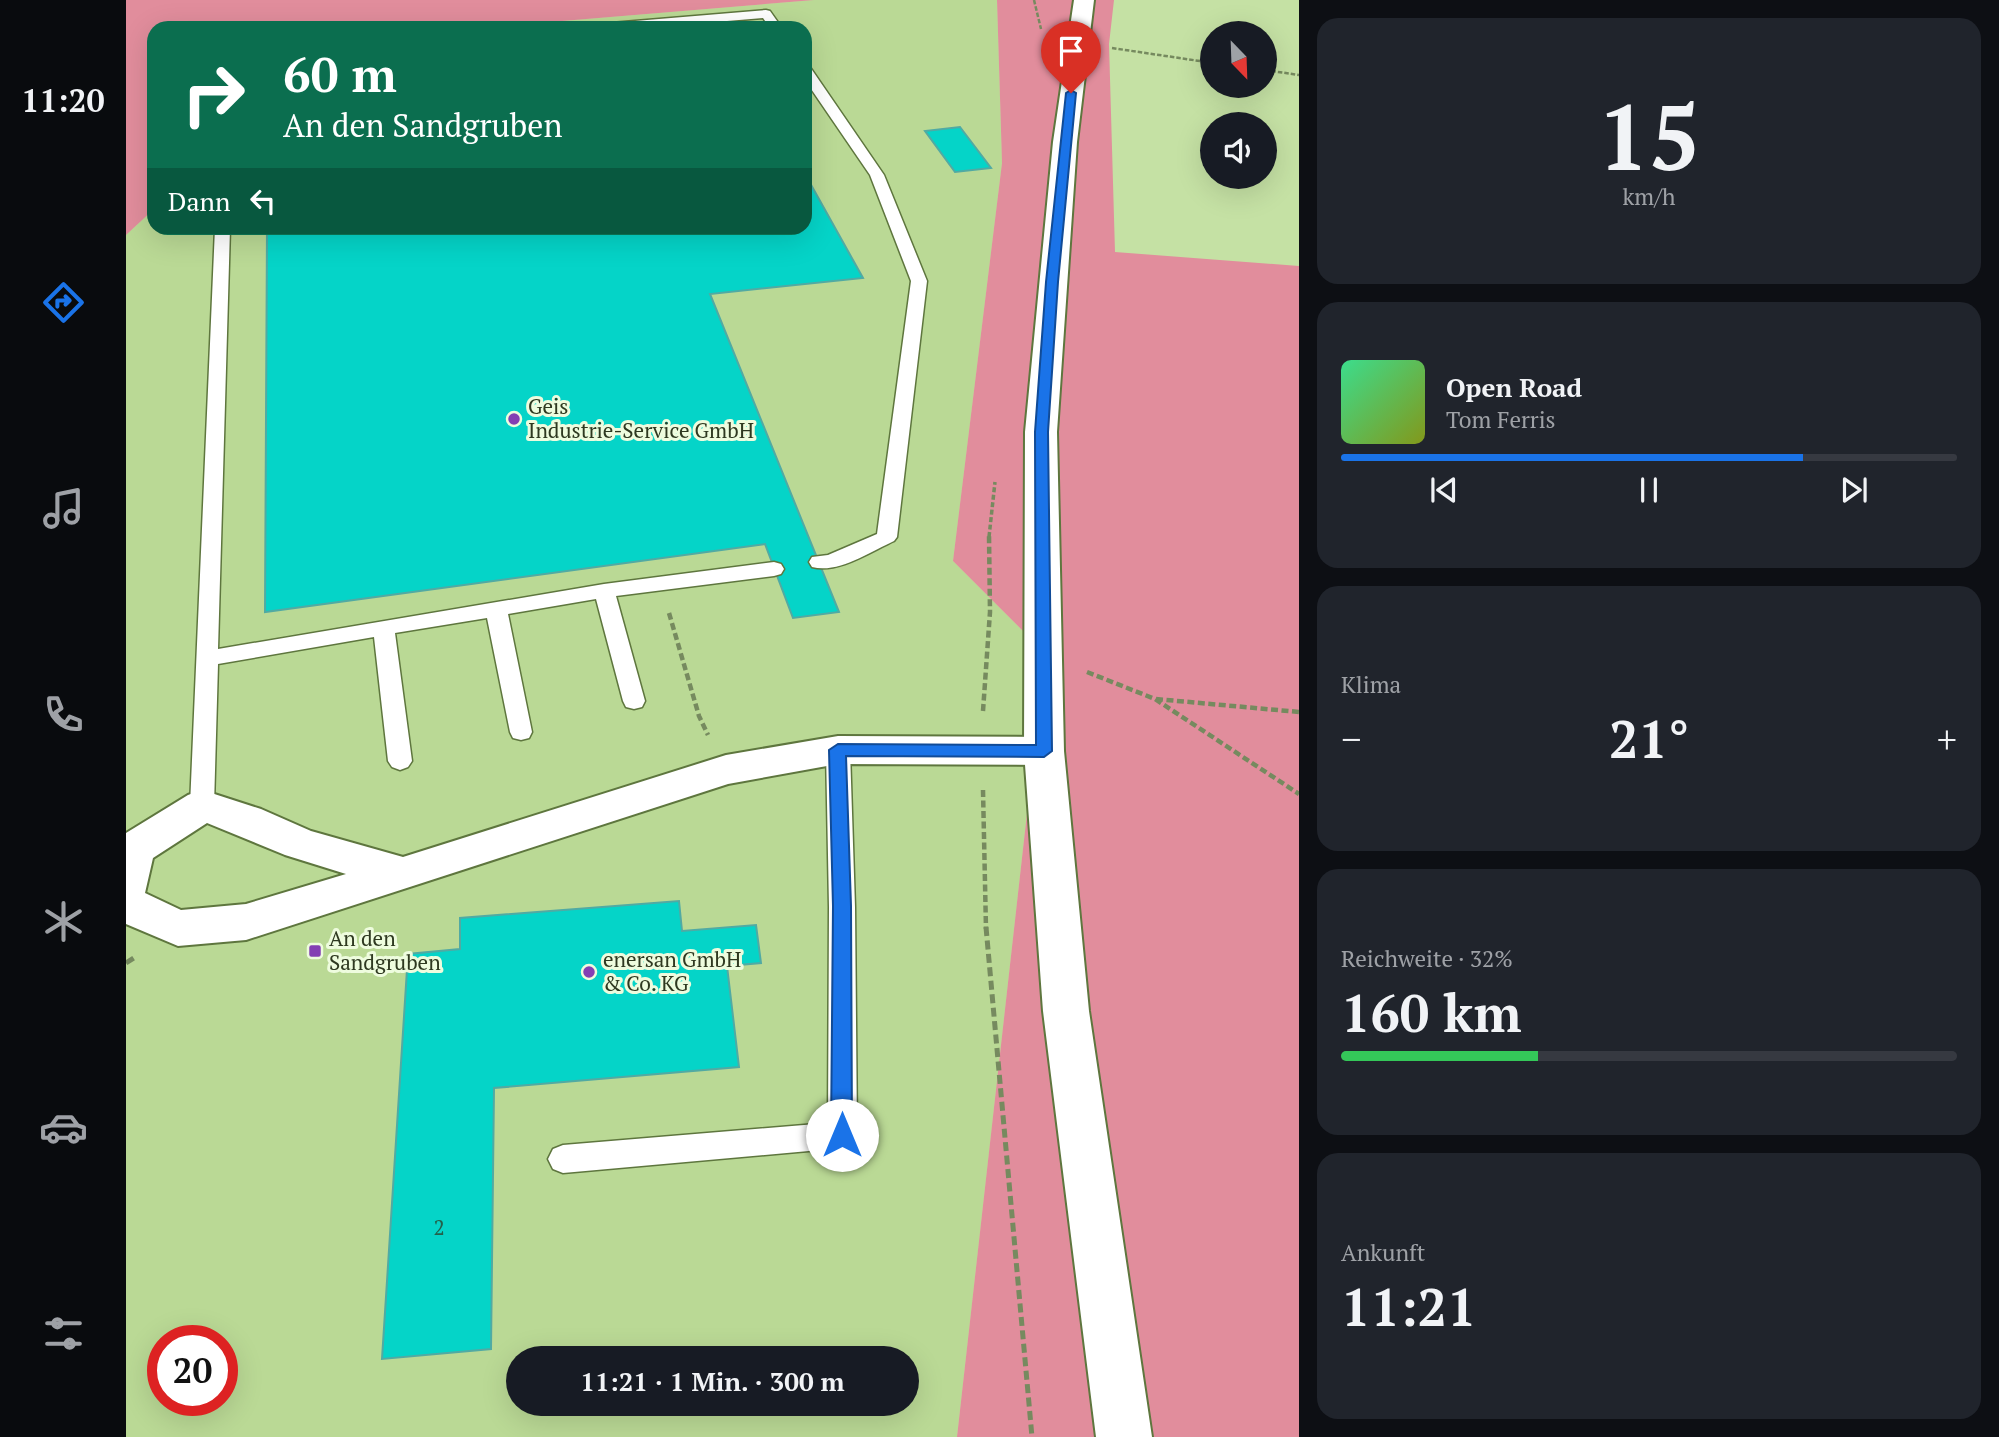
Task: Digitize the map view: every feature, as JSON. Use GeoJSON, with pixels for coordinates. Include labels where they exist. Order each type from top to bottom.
{"type":"FeatureCollection","features":[{"type":"Feature","properties":{"kind":"main road"},"geometry":{"type":"LineString","coordinates":[[1084,0],[1077,43],[1052,282],[1041,432],[1044,751],[1066,1011],[1124,1437]]}},
{"type":"Feature","properties":{"kind":"main road"},"geometry":{"type":"LineString","coordinates":[[126,904],[178,928],[246,922],[726,770],[838,750],[1044,751]]}},
{"type":"Feature","properties":{"kind":"main road"},"geometry":{"type":"LineString","coordinates":[[126,888],[134,849],[202,806],[246,820],[300,844],[403,874]]}},
{"type":"Feature","properties":{"kind":"lane"},"geometry":{"type":"LineString","coordinates":[[682,21],[766,14],[771,21]]}},
{"type":"Feature","properties":{"kind":"lane"},"geometry":{"type":"LineString","coordinates":[[812,80],[877,175],[919,281],[887,537],[831,561],[819,562]]}},
{"type":"Feature","properties":{"kind":"lane"},"geometry":{"type":"LineString","coordinates":[[202,806],[222,235]]}},
{"type":"Feature","properties":{"kind":"lane"},"geometry":{"type":"LineString","coordinates":[[207,658],[604,591],[774,569]]}},
{"type":"Feature","properties":{"kind":"lane"},"geometry":{"type":"LineString","coordinates":[[604,591],[634,701]]}},
{"type":"Feature","properties":{"kind":"lane"},"geometry":{"type":"LineString","coordinates":[[496,609],[522,732]]}},
{"type":"Feature","properties":{"kind":"lane"},"geometry":{"type":"LineString","coordinates":[[384,628],[400,761]]}},
{"type":"Feature","properties":{"kind":"lane"},"geometry":{"type":"LineString","coordinates":[[563,1159],[842,1135],[842,906],[838,750]]}},
{"type":"Feature","properties":{"kind":"path"},"geometry":{"type":"LineString","coordinates":[[1077,43],[1200,61]]}},
{"type":"Feature","properties":{"kind":"path"},"geometry":{"type":"LineString","coordinates":[[1278,72],[1299,75]]}},
{"type":"Feature","properties":{"kind":"path"},"geometry":{"type":"LineString","coordinates":[[661,584],[699,716],[726,770]]}},
{"type":"Feature","properties":{"kind":"path"},"geometry":{"type":"LineString","coordinates":[[1044,654],[1155,699],[1299,794]]}},
{"type":"Feature","properties":{"kind":"path"},"geometry":{"type":"LineString","coordinates":[[1155,699],[1299,712]]}},
{"type":"Feature","properties":{"kind":"shaded area"},"geometry":{"type":"Polygon","coordinates":[[[126,0],[814,0],[561,21],[147,21],[147,216],[126,235],[126,0]]]}},
{"type":"Feature","properties":{"kind":"shaded area"},"geometry":{"type":"Polygon","coordinates":[[[814,0],[997,0],[1002,163],[953,561],[1045,653],[957,1437],[126,1437],[126,235],[147,216],[147,235],[812,235],[812,21],[561,21],[814,0]]]}},
{"type":"Feature","properties":{"kind":"shaded area"},"geometry":{"type":"Polygon","coordinates":[[[997,0],[1114,0],[1109,44],[1115,252],[1299,266],[1299,1437],[957,1437],[1045,653],[953,561],[1002,163],[997,0]]]}},
{"type":"Feature","properties":{"kind":"building"},"geometry":{"type":"Polygon","coordinates":[[[960,127],[991,168],[955,172],[925,131],[960,127]]]}},
{"type":"Feature","properties":{"kind":"building","name":"Geis Industrie-Service GmbH"},"geometry":{"type":"Polygon","coordinates":[[[812,187],[863,278],[710,294],[839,612],[793,618],[765,544],[265,612],[267,235],[812,235],[812,187]]]}},
{"type":"Feature","properties":{"kind":"building"},"geometry":{"type":"Polygon","coordinates":[[[679,901],[682,931],[756,925],[761,963],[727,966],[739,1067],[494,1088],[491,1349],[382,1359],[408,954],[460,949],[460,918],[679,901]]]}},
{"type":"Feature","properties":{"kind":"place","name":"Geis Industrie-Service GmbH"},"geometry":{"type":"Point","coordinates":[514,419]}},
{"type":"Feature","properties":{"kind":"place","name":"An den Sandgruben"},"geometry":{"type":"Point","coordinates":[315,951]}},
{"type":"Feature","properties":{"kind":"place","name":"enersan GmbH & Co. KG"},"geometry":{"type":"Point","coordinates":[589,972]}},
{"type":"Feature","properties":{"kind":"route"},"geometry":{"type":"LineString","coordinates":[[842,1135],[842,906],[838,750],[1044,751],[1041,432],[1052,282],[1071,93]]}}]}
